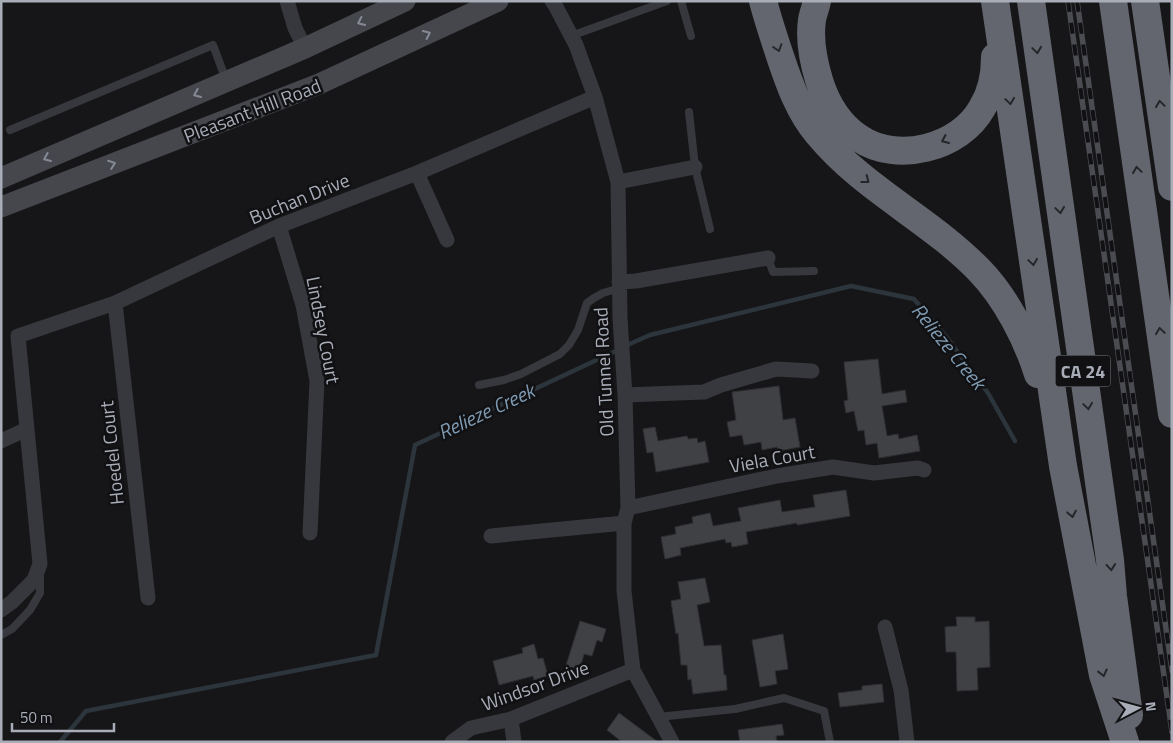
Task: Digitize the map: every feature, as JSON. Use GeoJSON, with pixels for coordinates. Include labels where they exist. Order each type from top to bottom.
{"type":"FeatureCollection","features":[{"type":"Feature","properties":{"kind":"highway"},"geometry":{"type":"LineString","coordinates":[[817,1],[812,20],[811,44],[822,92],[833,112],[860,139],[878,147],[897,151],[917,150],[935,145],[955,136],[982,110],[991,91],[995,71],[990,1]]}},
{"type":"Feature","properties":{"kind":"highway"},"geometry":{"type":"LineString","coordinates":[[995,1],[1063,466],[1103,675],[1125,742]]}},
{"type":"Feature","properties":{"kind":"highway","name":"CA 24"},"geometry":{"type":"LineString","coordinates":[[1031,1],[1110,560],[1113,596],[1133,742]]}},
{"type":"Feature","properties":{"kind":"highway"},"geometry":{"type":"LineString","coordinates":[[1113,1],[1172,414]]}},
{"type":"Feature","properties":{"kind":"highway"},"geometry":{"type":"LineString","coordinates":[[1145,1],[1172,187]]}},
{"type":"Feature","properties":{"kind":"highway"},"geometry":{"type":"LineString","coordinates":[[762,7],[800,108],[816,133],[859,175],[957,250],[981,272],[1002,299],[1020,329],[1032,356],[1063,466]]}},
{"type":"Feature","properties":{"kind":"main road","name":"Pleasant Hill Road"},"geometry":{"type":"LineString","coordinates":[[1,178],[305,48],[406,1]]}},
{"type":"Feature","properties":{"kind":"main road","name":"Pleasant Hill Road"},"geometry":{"type":"LineString","coordinates":[[1,207],[319,84],[498,1]]}},
{"type":"Feature","properties":{"kind":"street"},"geometry":{"type":"LineString","coordinates":[[287,1],[295,28],[305,48]]}},
{"type":"Feature","properties":{"kind":"street","name":"Old Tunnel Road"},"geometry":{"type":"LineString","coordinates":[[552,1],[576,46],[595,97],[618,182],[619,285],[625,395],[628,508],[624,523],[624,591],[633,670],[672,742]]}},
{"type":"Feature","properties":{"kind":"street","name":"Buchan Drive"},"geometry":{"type":"LineString","coordinates":[[27,429],[18,336],[115,303],[279,226],[417,173],[595,97]]}},
{"type":"Feature","properties":{"kind":"street"},"geometry":{"type":"LineString","coordinates":[[618,182],[694,167]]}},
{"type":"Feature","properties":{"kind":"street"},"geometry":{"type":"LineString","coordinates":[[417,173],[447,240]]}},
{"type":"Feature","properties":{"kind":"street","name":"Lindsey Court"},"geometry":{"type":"LineString","coordinates":[[279,226],[303,305],[317,382],[310,533]]}},
{"type":"Feature","properties":{"kind":"street"},"geometry":{"type":"LineString","coordinates":[[619,285],[768,258]]}},
{"type":"Feature","properties":{"kind":"street","name":"Hoedel Court"},"geometry":{"type":"LineString","coordinates":[[115,303],[148,598]]}},
{"type":"Feature","properties":{"kind":"street"},"geometry":{"type":"LineString","coordinates":[[625,395],[704,392],[776,369],[812,371]]}},
{"type":"Feature","properties":{"kind":"street"},"geometry":{"type":"LineString","coordinates":[[1,441],[27,429],[40,564],[34,580],[1,610]]}},
{"type":"Feature","properties":{"kind":"street","name":"Viela Court"},"geometry":{"type":"LineString","coordinates":[[628,508],[777,476],[833,467],[874,472],[918,468],[924,470]]}},
{"type":"Feature","properties":{"kind":"street"},"geometry":{"type":"LineString","coordinates":[[491,536],[624,523]]}},
{"type":"Feature","properties":{"kind":"street"},"geometry":{"type":"LineString","coordinates":[[885,627],[901,690],[907,742]]}},
{"type":"Feature","properties":{"kind":"street","name":"Windsor Drive"},"geometry":{"type":"LineString","coordinates":[[452,742],[471,728],[511,719],[633,670]]}},
{"type":"Feature","properties":{"kind":"street"},"geometry":{"type":"LineString","coordinates":[[511,719],[514,742]]}},
{"type":"Feature","properties":{"kind":"lane"},"geometry":{"type":"LineString","coordinates":[[571,36],[668,1]]}},
{"type":"Feature","properties":{"kind":"lane"},"geometry":{"type":"LineString","coordinates":[[681,1],[691,36]]}},
{"type":"Feature","properties":{"kind":"lane"},"geometry":{"type":"LineString","coordinates":[[10,130],[214,45],[226,82]]}},
{"type":"Feature","properties":{"kind":"lane"},"geometry":{"type":"LineString","coordinates":[[689,112],[694,167],[710,229]]}},
{"type":"Feature","properties":{"kind":"lane"},"geometry":{"type":"LineString","coordinates":[[768,258],[773,272],[814,271]]}},
{"type":"Feature","properties":{"kind":"lane"},"geometry":{"type":"LineString","coordinates":[[479,385],[521,374],[560,354],[569,345],[578,330],[587,303],[603,292],[619,285]]}},
{"type":"Feature","properties":{"kind":"lane"},"geometry":{"type":"LineString","coordinates":[[1,635],[12,629],[30,610],[40,593],[40,564]]}},
{"type":"Feature","properties":{"kind":"lane"},"geometry":{"type":"LineString","coordinates":[[658,716],[735,709],[784,698],[824,711],[830,742]]}},
{"type":"Feature","properties":{"kind":"building"},"geometry":{"type":"Polygon","coordinates":[[[878,359],[882,394],[905,390],[907,402],[882,406],[887,436],[898,434],[899,439],[917,435],[920,451],[879,458],[877,443],[866,445],[864,430],[858,431],[854,411],[846,413],[844,401],[848,400],[844,362],[878,359]]]}},
{"type":"Feature","properties":{"kind":"building"},"geometry":{"type":"Polygon","coordinates":[[[779,386],[783,420],[795,418],[800,447],[778,451],[777,447],[762,450],[761,442],[744,445],[742,435],[730,437],[727,422],[736,420],[732,392],[779,386]]]}},
{"type":"Feature","properties":{"kind":"building"},"geometry":{"type":"Polygon","coordinates":[[[655,427],[658,441],[687,436],[688,439],[697,438],[698,443],[705,441],[709,462],[656,472],[653,452],[647,453],[643,429],[655,427]]]}},
{"type":"Feature","properties":{"kind":"building"},"geometry":{"type":"Polygon","coordinates":[[[846,490],[850,516],[746,532],[748,544],[732,547],[731,542],[726,543],[725,539],[680,548],[681,555],[665,559],[661,537],[676,534],[675,527],[693,523],[692,517],[710,513],[713,526],[741,521],[738,508],[780,500],[782,512],[815,507],[813,495],[846,490]]]}},
{"type":"Feature","properties":{"kind":"building"},"geometry":{"type":"Polygon","coordinates":[[[705,578],[710,602],[697,605],[704,646],[721,645],[727,690],[693,694],[691,679],[688,680],[687,665],[681,665],[678,633],[676,634],[671,601],[681,599],[678,582],[705,578]]]}},
{"type":"Feature","properties":{"kind":"building"},"geometry":{"type":"Polygon","coordinates":[[[956,617],[975,617],[975,622],[989,621],[990,667],[977,668],[978,690],[957,691],[956,652],[946,652],[945,627],[957,626],[956,617]]]}},
{"type":"Feature","properties":{"kind":"building"},"geometry":{"type":"Polygon","coordinates":[[[580,621],[606,629],[602,642],[597,640],[592,656],[584,654],[577,679],[563,675],[580,621]]]}},
{"type":"Feature","properties":{"kind":"building"},"geometry":{"type":"Polygon","coordinates":[[[783,634],[788,669],[775,671],[777,684],[760,687],[752,640],[783,634]]]}},
{"type":"Feature","properties":{"kind":"building"},"geometry":{"type":"Polygon","coordinates":[[[534,644],[538,659],[543,658],[548,676],[534,680],[533,676],[499,685],[493,661],[523,653],[522,648],[534,644]]]}},
{"type":"Feature","properties":{"kind":"building"},"geometry":{"type":"Polygon","coordinates":[[[882,684],[884,702],[840,707],[838,693],[862,690],[862,686],[882,684]]]}},
{"type":"Feature","properties":{"kind":"building"},"geometry":{"type":"Polygon","coordinates":[[[619,713],[658,742],[622,742],[607,730],[619,713]]]}},
{"type":"Feature","properties":{"kind":"building"},"geometry":{"type":"Polygon","coordinates":[[[782,724],[784,735],[776,736],[777,742],[740,742],[738,730],[782,724]]]}},
{"type":"Feature","properties":{"kind":"waterway","name":"Relieze Creek"},"geometry":{"type":"LineString","coordinates":[[625,346],[650,335],[851,286],[914,299],[948,339],[988,393],[1015,441]]}},
{"type":"Feature","properties":{"kind":"waterway","name":"Relieze Creek"},"geometry":{"type":"LineString","coordinates":[[60,742],[86,711],[376,655],[415,445],[618,350]]}},
{"type":"Feature","properties":{"kind":"railway"},"geometry":{"type":"LineString","coordinates":[[1068,1],[1172,732]]}},
{"type":"Feature","properties":{"kind":"railway"},"geometry":{"type":"LineString","coordinates":[[1077,1],[1172,671]]}}]}
